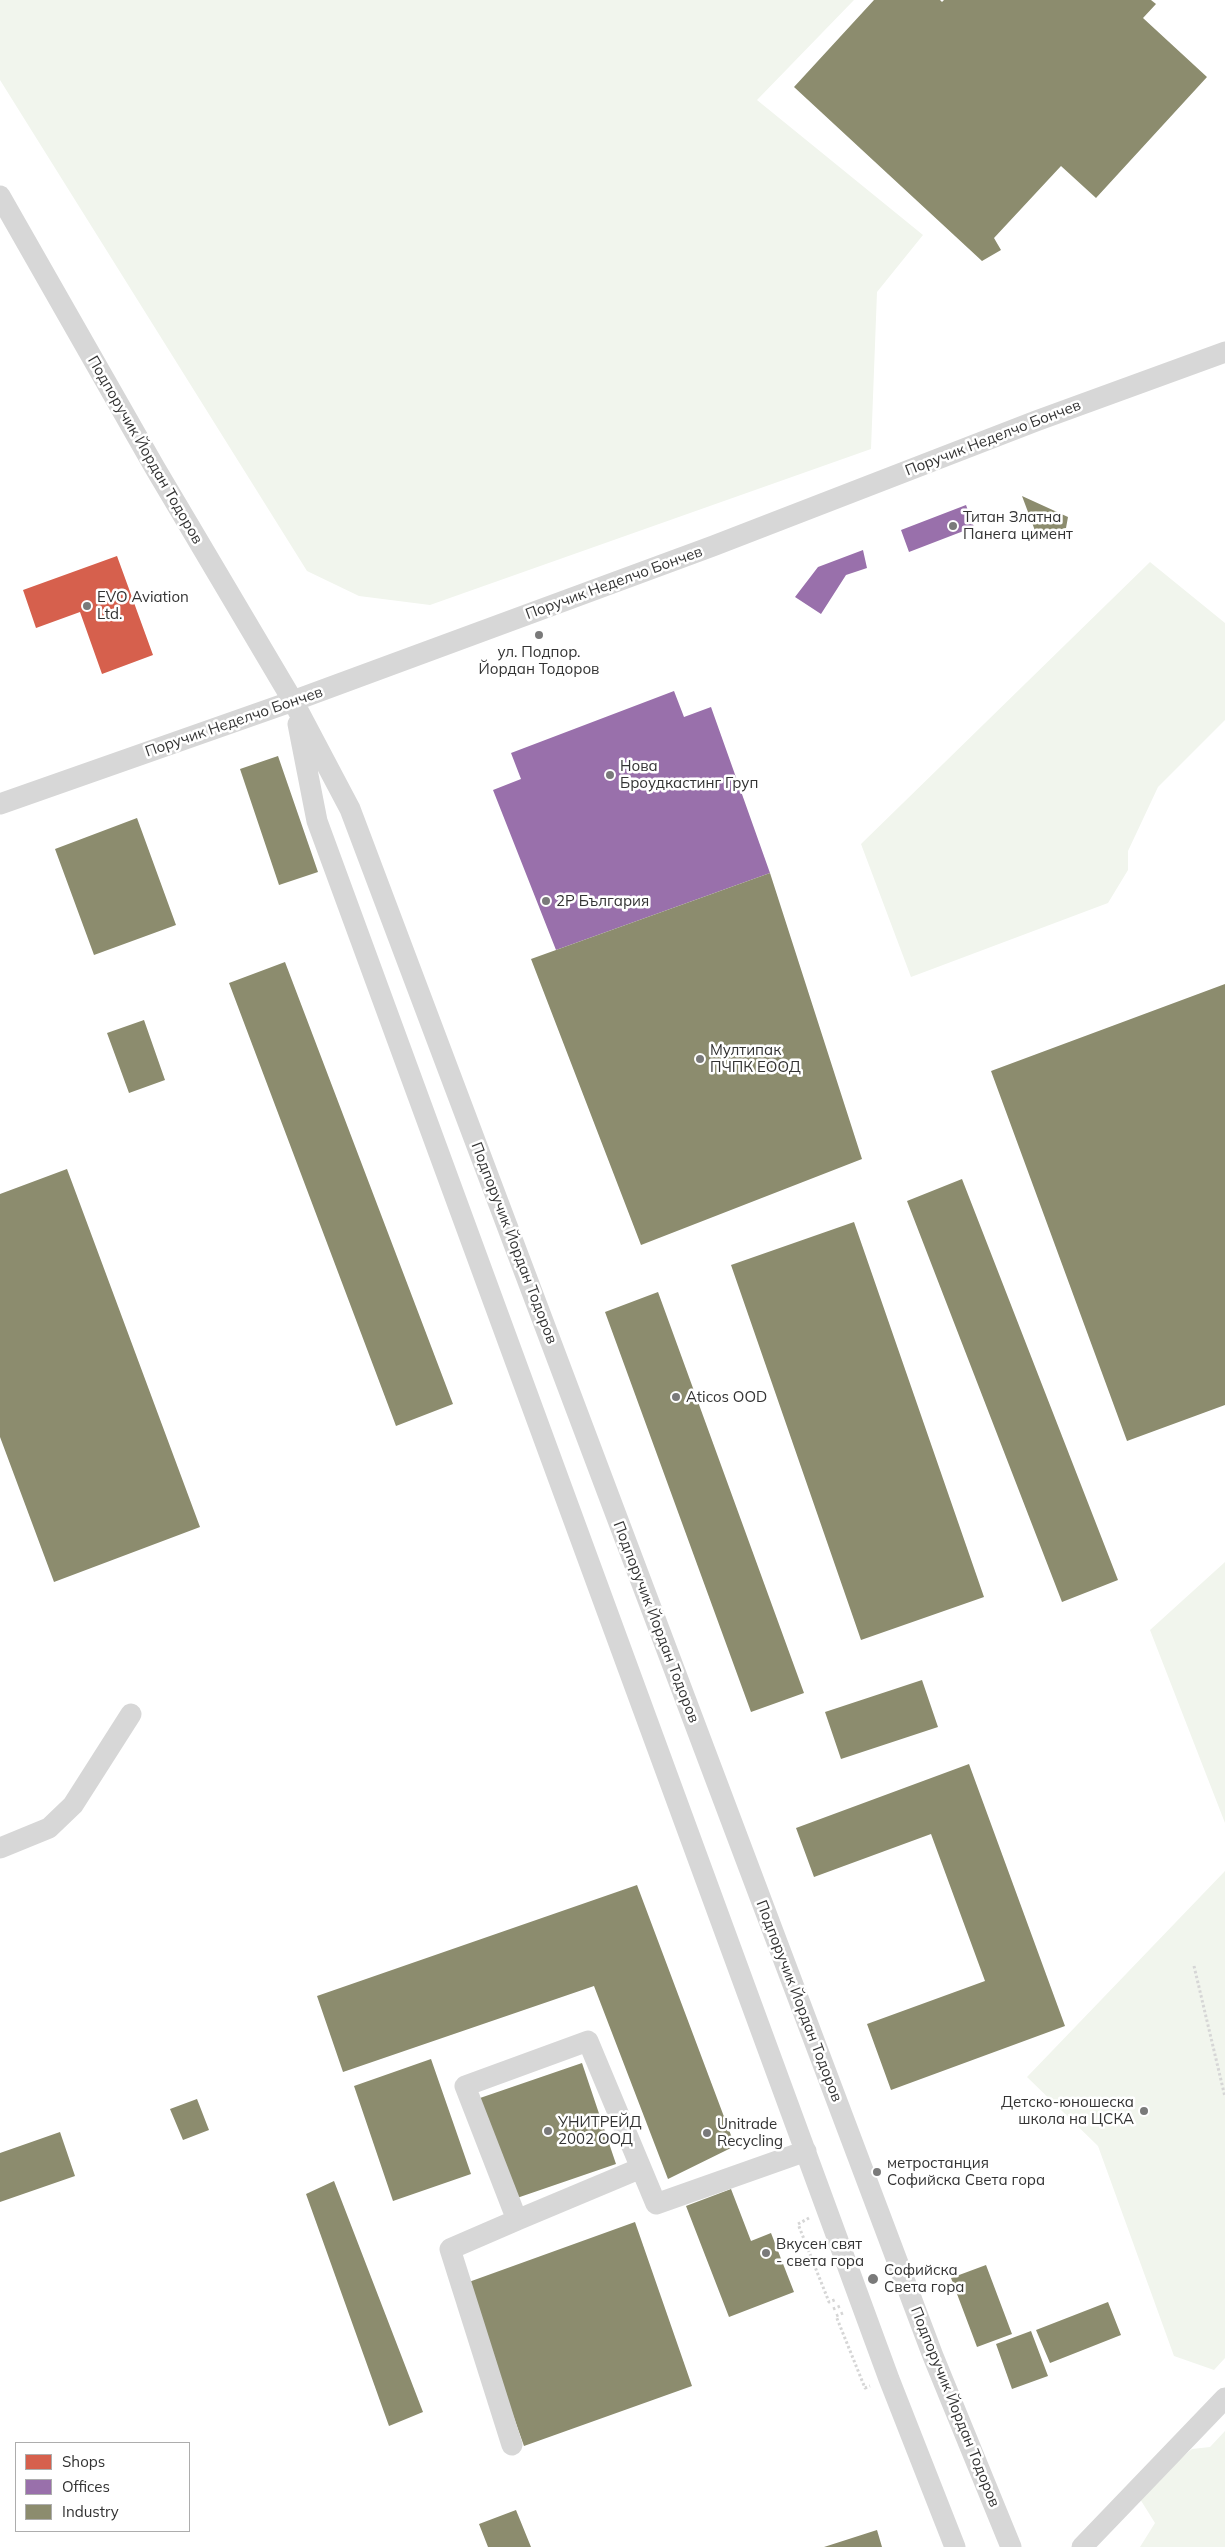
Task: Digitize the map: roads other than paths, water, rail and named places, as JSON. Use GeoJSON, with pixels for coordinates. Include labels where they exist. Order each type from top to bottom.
{"type":"FeatureCollection","features":[{"type":"Feature","properties":{"kind":"street","name":"Подпоручик Йордан Тодоров"},"geometry":{"type":"LineString","coordinates":[[0,196],[154,468],[293,701],[350,808],[933,2356],[1011,2547]]}},
{"type":"Feature","properties":{"kind":"street","name":"Поручик Неделчо Бончев"},"geometry":{"type":"LineString","coordinates":[[0,804],[293,701],[713,546],[1036,421],[1225,352]]}},
{"type":"Feature","properties":{"kind":"street","name":"Подпоручик Йордан Тодоров"},"geometry":{"type":"LineString","coordinates":[[293,701],[317,821],[889,2379],[955,2547]]}},
{"type":"Feature","properties":{"kind":"street"},"geometry":{"type":"LineString","coordinates":[[0,1848],[49,1828],[72,1805],[130,1714]]}},
{"type":"Feature","properties":{"kind":"street"},"geometry":{"type":"LineString","coordinates":[[516,2220],[465,2086],[588,2041],[656,2204],[806,2151]]}},
{"type":"Feature","properties":{"kind":"street"},"geometry":{"type":"LineString","coordinates":[[512,2445],[450,2248],[641,2168]]}},
{"type":"Feature","properties":{"kind":"street"},"geometry":{"type":"LineString","coordinates":[[1082,2547],[1225,2398]]}},
{"type":"Feature","properties":{"kind":"place","name":"Титан Златна Панега цимент"},"geometry":{"type":"Point","coordinates":[953,526]}},
{"type":"Feature","properties":{"kind":"place","name":"EVO Aviation Ltd."},"geometry":{"type":"Point","coordinates":[87,606]}},
{"type":"Feature","properties":{"kind":"place","name":"ул. Подпор. Йордан Тодоров"},"geometry":{"type":"Point","coordinates":[539,635]}},
{"type":"Feature","properties":{"kind":"place","name":"Нова Броудкастинг Груп"},"geometry":{"type":"Point","coordinates":[610,775]}},
{"type":"Feature","properties":{"kind":"place","name":"2Р България"},"geometry":{"type":"Point","coordinates":[546,901]}},
{"type":"Feature","properties":{"kind":"place","name":"Мултипак ПЧПК ЕООД"},"geometry":{"type":"Point","coordinates":[700,1059]}},
{"type":"Feature","properties":{"kind":"place","name":"Aticos OOD"},"geometry":{"type":"Point","coordinates":[676,1397]}},
{"type":"Feature","properties":{"kind":"place","name":"Детско-юношеска школа на ЦСКА"},"geometry":{"type":"Point","coordinates":[1144,2111]}},
{"type":"Feature","properties":{"kind":"place","name":"УНИТРЕЙД 2002 ООД"},"geometry":{"type":"Point","coordinates":[548,2131]}},
{"type":"Feature","properties":{"kind":"place","name":"Unitrade Recycling"},"geometry":{"type":"Point","coordinates":[707,2133]}},
{"type":"Feature","properties":{"kind":"place","name":"метростанция Софийска Света гора"},"geometry":{"type":"Point","coordinates":[877,2172]}},
{"type":"Feature","properties":{"kind":"place","name":"Вкусен свят - света гора"},"geometry":{"type":"Point","coordinates":[766,2253]}},
{"type":"Feature","properties":{"kind":"place","name":"Софийска Света гора"},"geometry":{"type":"Point","coordinates":[873,2279]}}]}
